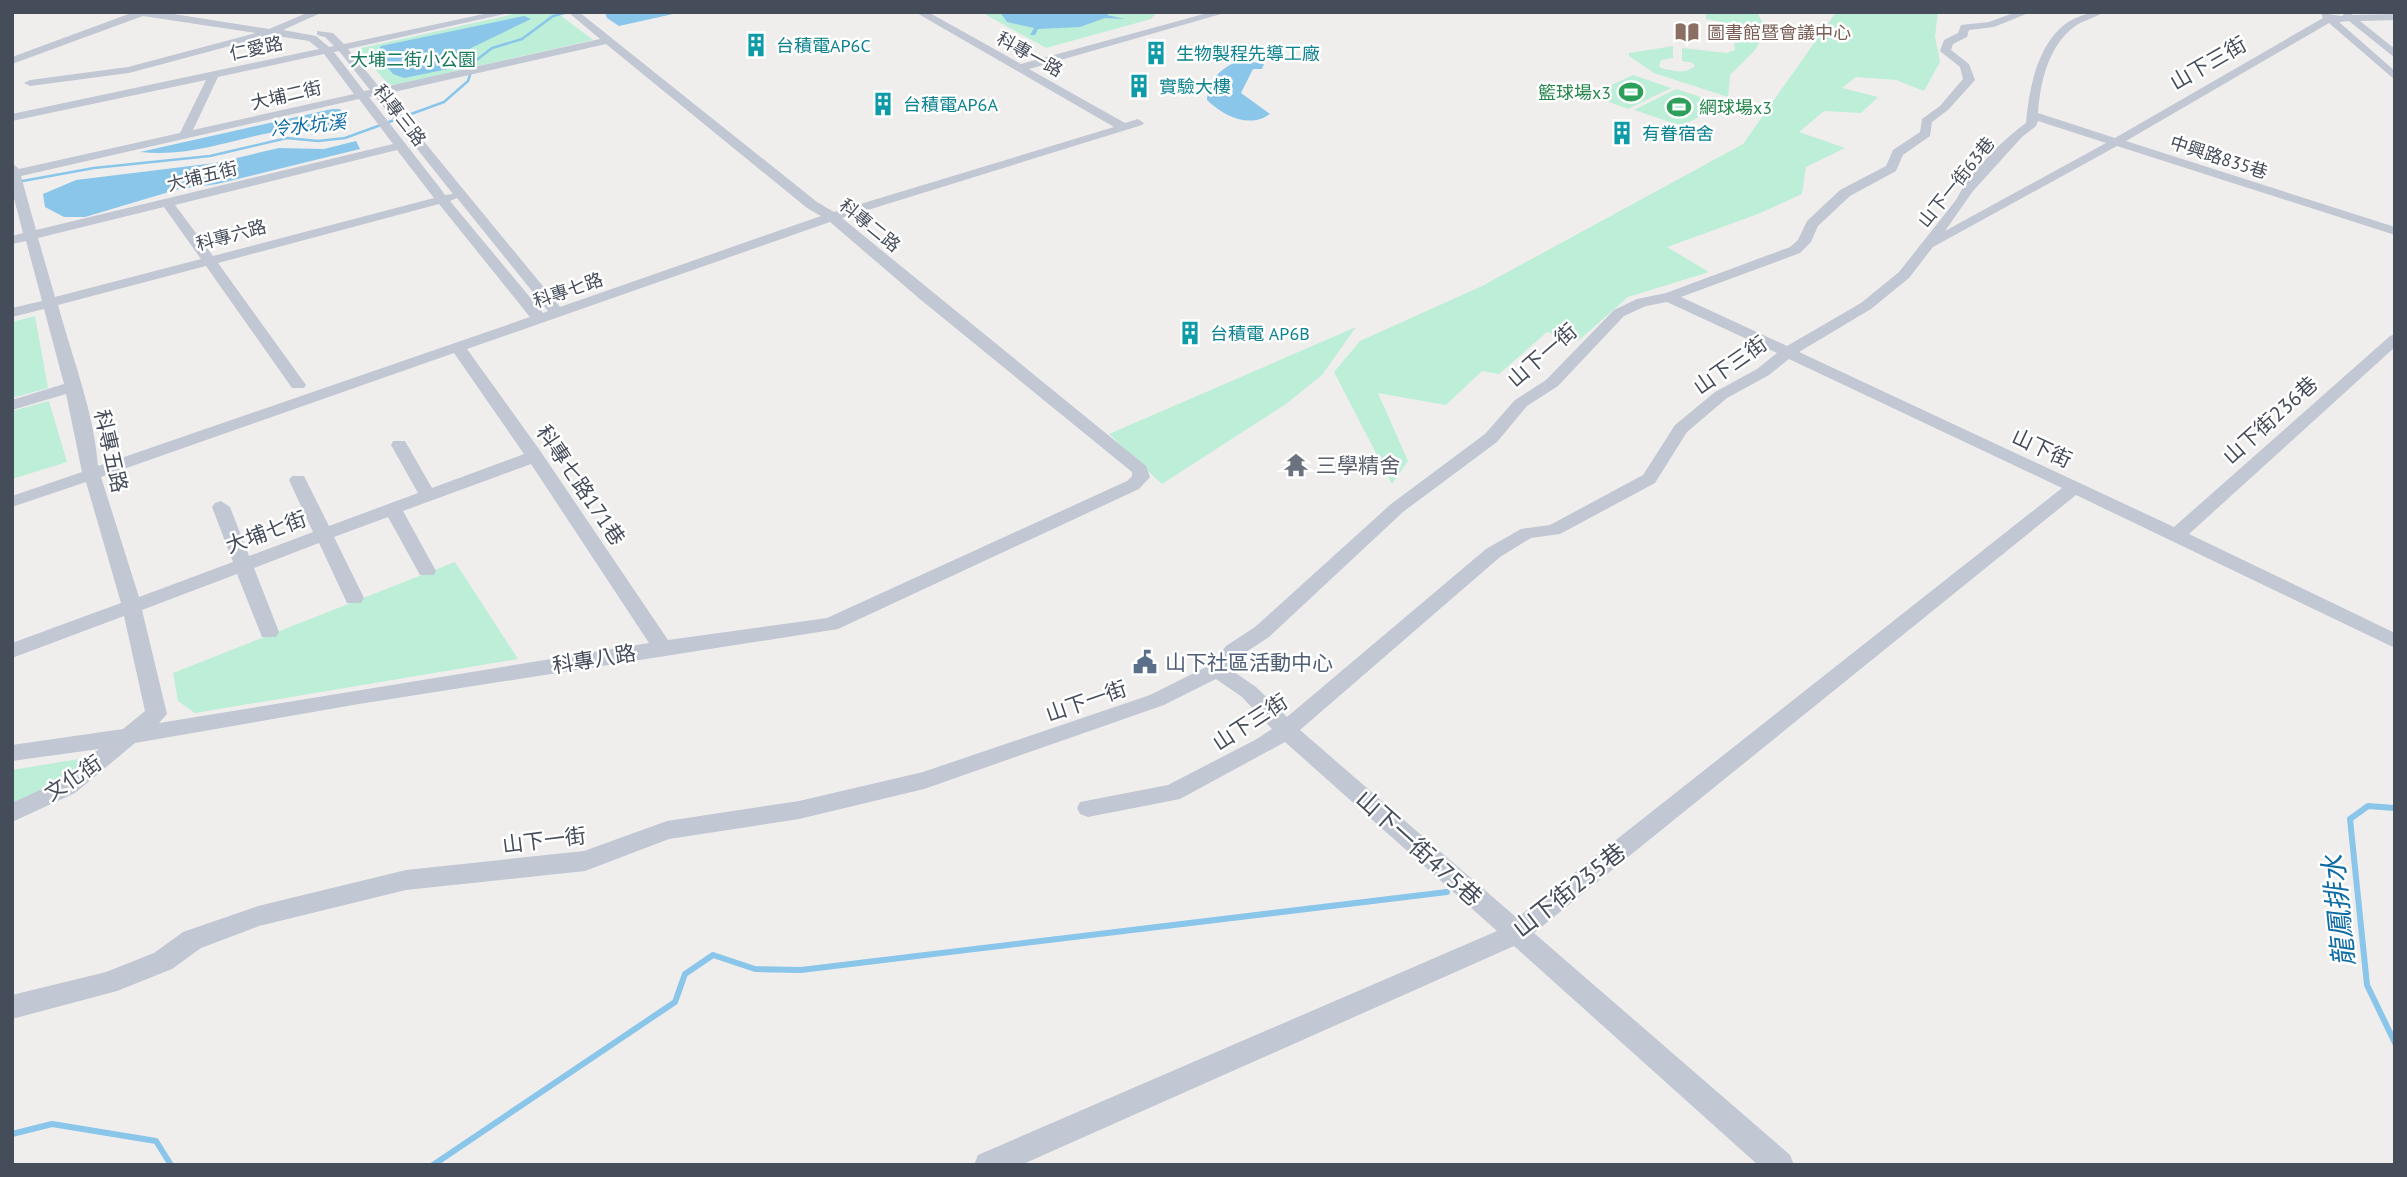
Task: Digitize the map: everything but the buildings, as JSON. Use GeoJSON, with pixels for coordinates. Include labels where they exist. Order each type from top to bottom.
{"type":"FeatureCollection","features":[{"type":"Feature","properties":{"kind":"street","name":"科專三路"},"geometry":{"type":"LineString","coordinates":[[142,12],[312,38],[327,51],[442,200],[537,316]]}},
{"type":"Feature","properties":{"kind":"street"},"geometry":{"type":"LineString","coordinates":[[12,61],[142,12]]}},
{"type":"Feature","properties":{"kind":"street","name":"科專三路"},"geometry":{"type":"LineString","coordinates":[[179,12],[329,35],[555,310]]}},
{"type":"Feature","properties":{"kind":"street"},"geometry":{"type":"LineString","coordinates":[[30,83],[130,70],[270,32],[318,12]]}},
{"type":"Feature","properties":{"kind":"street","name":"仁愛路"},"geometry":{"type":"LineString","coordinates":[[12,118],[508,12]]}},
{"type":"Feature","properties":{"kind":"street","name":"科專一路"},"geometry":{"type":"LineString","coordinates":[[920,12],[1015,66],[1125,122]]}},
{"type":"Feature","properties":{"kind":"street","name":"科專一路"},"geometry":{"type":"LineString","coordinates":[[943,12],[1054,73]]}},
{"type":"Feature","properties":{"kind":"street"},"geometry":{"type":"LineString","coordinates":[[1015,66],[1027,58],[1200,12]]}},
{"type":"Feature","properties":{"kind":"street"},"geometry":{"type":"LineString","coordinates":[[1015,66],[1038,64],[1223,12]]}},
{"type":"Feature","properties":{"kind":"street","name":"山下一街"},"geometry":{"type":"LineString","coordinates":[[12,1007],[108,983],[163,961],[192,940],[258,916],[406,880],[585,861],[667,830],[799,810],[924,780],[1157,701],[1217,670],[1233,652],[1262,632],[1398,508],[1491,438],[1521,403],[1560,375],[1619,313],[1642,302],[1669,297],[1795,250],[1804,242],[1812,224],[1845,193],[1892,168],[1897,153],[1926,132],[1926,121],[1944,108],[1969,80],[1965,66],[1945,51],[1948,42],[1963,35],[1965,27],[1990,25],[2026,12]]}},
{"type":"Feature","properties":{"kind":"street","name":"山下一街63巷"},"geometry":{"type":"LineString","coordinates":[[1927,247],[1967,190],[2018,134],[2032,124],[2038,74],[2049,46],[2087,15],[2099,12]]}},
{"type":"Feature","properties":{"kind":"street","name":"科專二路"},"geometry":{"type":"LineString","coordinates":[[575,14],[828,215],[1140,470]]}},
{"type":"Feature","properties":{"kind":"street"},"geometry":{"type":"LineString","coordinates":[[2328,14],[2395,63]]}},
{"type":"Feature","properties":{"kind":"street"},"geometry":{"type":"LineString","coordinates":[[2328,14],[2395,71]]}},
{"type":"Feature","properties":{"kind":"street"},"geometry":{"type":"LineString","coordinates":[[2328,14],[2395,76]]}},
{"type":"Feature","properties":{"kind":"street","name":"山下三街"},"geometry":{"type":"LineString","coordinates":[[1088,808],[1172,793],[1262,746],[1286,730],[1493,553],[1527,533],[1554,530],[1649,479],[1681,429],[1721,395],[1763,372],[1788,352],[1866,306],[1904,275],[1927,247],[2116,142],[2328,14],[2395,17]]}},
{"type":"Feature","properties":{"kind":"street"},"geometry":{"type":"LineString","coordinates":[[2347,15],[2395,55]]}},
{"type":"Feature","properties":{"kind":"street","name":"大埔二街"},"geometry":{"type":"LineString","coordinates":[[15,179],[184,136],[608,40]]}},
{"type":"Feature","properties":{"kind":"street"},"geometry":{"type":"LineString","coordinates":[[184,136],[214,75]]}},
{"type":"Feature","properties":{"kind":"street","name":"科專一路"},"geometry":{"type":"LineString","coordinates":[[1075,85],[1125,122]]}},
{"type":"Feature","properties":{"kind":"street","name":"中興路835巷"},"geometry":{"type":"LineString","coordinates":[[2032,115],[2395,231]]}},
{"type":"Feature","properties":{"kind":"street","name":"科專七路"},"geometry":{"type":"LineString","coordinates":[[12,502],[90,470],[828,215],[1125,122]]}},
{"type":"Feature","properties":{"kind":"street","name":"大埔五街"},"geometry":{"type":"LineString","coordinates":[[12,240],[401,146]]}},
{"type":"Feature","properties":{"kind":"street","name":"科專五路"},"geometry":{"type":"LineString","coordinates":[[15,179],[72,387],[89,453],[90,470],[132,607],[156,713],[131,736]]}},
{"type":"Feature","properties":{"kind":"street","name":"科專六路"},"geometry":{"type":"LineString","coordinates":[[12,313],[460,195]]}},
{"type":"Feature","properties":{"kind":"street"},"geometry":{"type":"LineString","coordinates":[[167,203],[211,261],[275,356],[299,385]]}},
{"type":"Feature","properties":{"kind":"street","name":"山下街"},"geometry":{"type":"LineString","coordinates":[[1669,297],[2395,641]]}},
{"type":"Feature","properties":{"kind":"street","name":"科專七路"},"geometry":{"type":"LineString","coordinates":[[12,490],[90,470],[458,349],[537,316]]}},
{"type":"Feature","properties":{"kind":"street","name":"山下街236巷"},"geometry":{"type":"LineString","coordinates":[[2176,535],[2395,339]]}},
{"type":"Feature","properties":{"kind":"street","name":"科專七路171巷"},"geometry":{"type":"LineString","coordinates":[[458,349],[535,456],[663,648]]}},
{"type":"Feature","properties":{"kind":"street"},"geometry":{"type":"LineString","coordinates":[[12,405],[72,387]]}},
{"type":"Feature","properties":{"kind":"street"},"geometry":{"type":"LineString","coordinates":[[399,445],[428,496]]}},
{"type":"Feature","properties":{"kind":"street","name":"大埔七街"},"geometry":{"type":"LineString","coordinates":[[12,650],[535,456]]}},
{"type":"Feature","properties":{"kind":"street","name":"科專八路"},"geometry":{"type":"LineString","coordinates":[[12,753],[131,736],[359,696],[663,648],[831,624],[1133,485],[1141,477],[1140,470]]}},
{"type":"Feature","properties":{"kind":"street"},"geometry":{"type":"LineString","coordinates":[[298,480],[354,598]]}},
{"type":"Feature","properties":{"kind":"street","name":"山下街235巷"},"geometry":{"type":"LineString","coordinates":[[988,1165],[1516,934],[2074,488]]}},
{"type":"Feature","properties":{"kind":"street"},"geometry":{"type":"LineString","coordinates":[[221,506],[269,632]]}},
{"type":"Feature","properties":{"kind":"street"},"geometry":{"type":"LineString","coordinates":[[393,509],[426,571]]}},
{"type":"Feature","properties":{"kind":"street","name":"山下一街475巷"},"geometry":{"type":"LineString","coordinates":[[1217,670],[1250,692],[1286,730],[1780,1165]]}},
{"type":"Feature","properties":{"kind":"street","name":"文化街"},"geometry":{"type":"LineString","coordinates":[[12,813],[67,787],[131,736]]}},
{"type":"Feature","properties":{"kind":"green space","name":"大埔二街小公園"},"geometry":{"type":"Polygon","coordinates":[[[523,12],[556,12],[593,40],[395,85],[388,84],[357,49],[523,12]]]}},
{"type":"Feature","properties":{"kind":"green space"},"geometry":{"type":"Polygon","coordinates":[[[981,12],[1157,12],[1151,19],[1046,48],[981,12]]]}},
{"type":"Feature","properties":{"kind":"green space"},"geometry":{"type":"Polygon","coordinates":[[[1706,12],[1757,12],[1767,31],[1755,50],[1730,75],[1728,97],[1654,73],[1629,56],[1629,53],[1673,46],[1673,58],[1661,60],[1659,67],[1682,71],[1695,66],[1682,61],[1682,48],[1727,53],[1735,50],[1732,24],[1706,19],[1706,12]]]}},
{"type":"Feature","properties":{"kind":"green space"},"geometry":{"type":"Polygon","coordinates":[[[1836,12],[1938,12],[1935,36],[1940,62],[1924,91],[1896,80],[1856,77],[1842,88],[1878,97],[1861,113],[1824,111],[1799,132],[1845,148],[1806,167],[1802,194],[1758,214],[1667,247],[1709,272],[1628,297],[1578,341],[1547,332],[1499,374],[1482,371],[1446,405],[1378,393],[1408,461],[1392,484],[1334,372],[1360,341],[1482,286],[1743,144],[1836,12]]]}},
{"type":"Feature","properties":{"kind":"green space","name":"籃球場x3"},"geometry":{"type":"Polygon","coordinates":[[[1633,75],[1671,88],[1628,109],[1590,95],[1633,75]]]}},
{"type":"Feature","properties":{"kind":"green space","name":"網球場x3"},"geometry":{"type":"Polygon","coordinates":[[[1676,89],[1723,104],[1682,126],[1634,110],[1676,89]]]}},
{"type":"Feature","properties":{"kind":"green space"},"geometry":{"type":"Polygon","coordinates":[[[35,316],[48,388],[12,398],[12,322],[35,316]]]}},
{"type":"Feature","properties":{"kind":"green space"},"geometry":{"type":"Polygon","coordinates":[[[1356,327],[1322,375],[1286,404],[1162,484],[1109,434],[1356,327]]]}},
{"type":"Feature","properties":{"kind":"green space"},"geometry":{"type":"Polygon","coordinates":[[[49,401],[67,462],[12,479],[12,411],[49,401]]]}},
{"type":"Feature","properties":{"kind":"green space"},"geometry":{"type":"Polygon","coordinates":[[[455,562],[518,659],[195,713],[178,701],[173,673],[455,562]]]}},
{"type":"Feature","properties":{"kind":"green space"},"geometry":{"type":"Polygon","coordinates":[[[79,759],[83,769],[12,808],[12,770],[79,759]]]}},
{"type":"Feature","properties":{"kind":"water"},"geometry":{"type":"Polygon","coordinates":[[[605,12],[682,12],[619,26],[607,18],[605,12]]]}},
{"type":"Feature","properties":{"kind":"water"},"geometry":{"type":"Polygon","coordinates":[[[1000,12],[1111,12],[1107,15],[1125,19],[1105,18],[1080,27],[1038,29],[1035,35],[1030,35],[1034,28],[1007,22],[1000,12]]]}},
{"type":"Feature","properties":{"kind":"water"},"geometry":{"type":"Polygon","coordinates":[[[524,16],[531,19],[471,48],[453,68],[404,78],[393,74],[376,54],[381,46],[524,16]]]}},
{"type":"Feature","properties":{"kind":"water"},"geometry":{"type":"Polygon","coordinates":[[[1241,60],[1264,64],[1262,69],[1253,69],[1241,93],[1270,114],[1262,118],[1237,119],[1207,100],[1210,86],[1217,75],[1241,60]]]}},
{"type":"Feature","properties":{"kind":"water"},"geometry":{"type":"Polygon","coordinates":[[[340,109],[348,122],[344,127],[285,130],[195,150],[140,152],[340,109]]]}},
{"type":"Feature","properties":{"kind":"water"},"geometry":{"type":"Polygon","coordinates":[[[356,141],[360,149],[217,184],[179,189],[85,217],[64,217],[45,207],[43,194],[76,180],[215,163],[279,148],[324,149],[356,141]]]}},
{"type":"Feature","properties":{"kind":"waterway","name":"冷水坑溪"},"geometry":{"type":"LineString","coordinates":[[17,182],[94,168],[210,156],[287,138],[318,141],[345,138],[444,102],[468,81],[474,62],[492,48],[522,39],[553,16],[568,12]]}},
{"type":"Feature","properties":{"kind":"waterway","name":"龍鳳排水"},"geometry":{"type":"LineString","coordinates":[[2395,808],[2368,806],[2350,819],[2367,985],[2395,1043]]}},
{"type":"Feature","properties":{"kind":"waterway"},"geometry":{"type":"LineString","coordinates":[[433,1165],[675,1002],[685,974],[713,955],[755,969],[801,970],[1447,892]]}},
{"type":"Feature","properties":{"kind":"waterway","name":"龍鳳排水"},"geometry":{"type":"LineString","coordinates":[[12,1134],[52,1124],[156,1141],[171,1165]]}},
{"type":"Feature","properties":{"kind":"place","name":"圖書館暨會議中心"},"geometry":{"type":"Point","coordinates":[1687,32]}},
{"type":"Feature","properties":{"kind":"place","name":"台積電AP6C"},"geometry":{"type":"Point","coordinates":[756,45]}},
{"type":"Feature","properties":{"kind":"place","name":"生物製程先導工廠"},"geometry":{"type":"Point","coordinates":[1156,53]}},
{"type":"Feature","properties":{"kind":"place","name":"實驗大樓"},"geometry":{"type":"Point","coordinates":[1139,86]}},
{"type":"Feature","properties":{"kind":"place","name":"籃球場x3"},"geometry":{"type":"Point","coordinates":[1631,92]}},
{"type":"Feature","properties":{"kind":"place","name":"台積電AP6A"},"geometry":{"type":"Point","coordinates":[883,104]}},
{"type":"Feature","properties":{"kind":"place","name":"網球場x3"},"geometry":{"type":"Point","coordinates":[1679,107]}},
{"type":"Feature","properties":{"kind":"place","name":"有眷宿舍"},"geometry":{"type":"Point","coordinates":[1622,133]}},
{"type":"Feature","properties":{"kind":"place","name":"台積電 AP6B"},"geometry":{"type":"Point","coordinates":[1190,333]}},
{"type":"Feature","properties":{"kind":"place","name":"三學精舍"},"geometry":{"type":"Point","coordinates":[1296,465]}},
{"type":"Feature","properties":{"kind":"place","name":"山下社區活動中心"},"geometry":{"type":"Point","coordinates":[1145,662]}}]}
